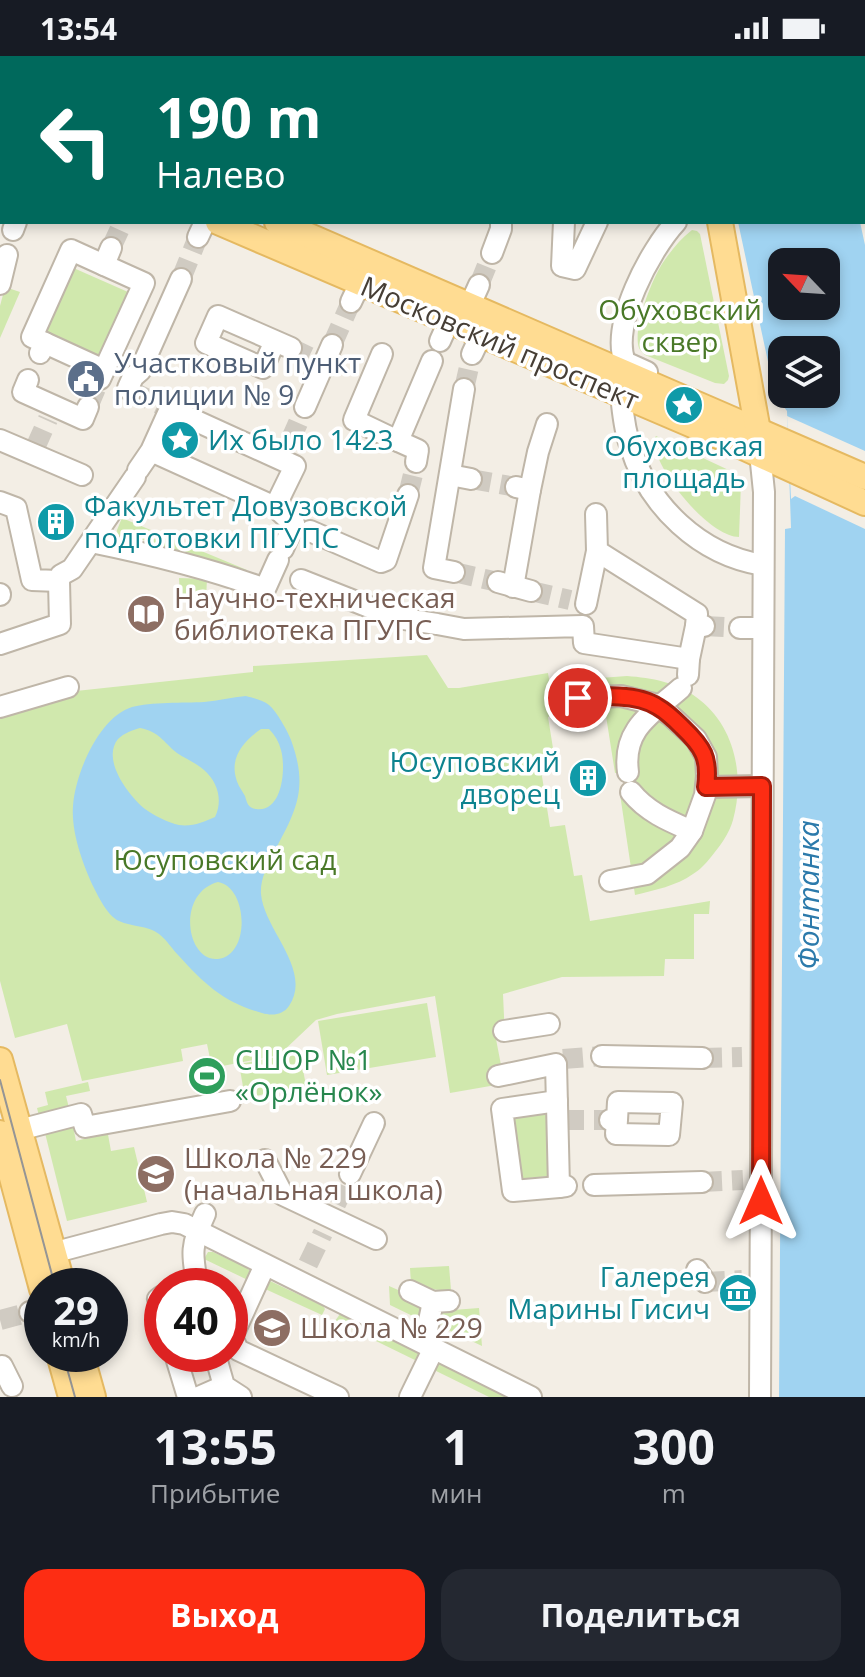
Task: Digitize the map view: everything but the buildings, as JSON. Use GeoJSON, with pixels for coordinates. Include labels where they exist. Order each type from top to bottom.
{"type":"FeatureCollection","features":[{"type":"Feature","properties":{"kind":"main road","name":"Московский проспект"},"geometry":{"type":"LineString","coordinates":[[222,224],[356,293],[476,345],[770,448]]}},
{"type":"Feature","properties":{"kind":"main road","name":"Московский проспект"},"geometry":{"type":"LineString","coordinates":[[288,224],[309,228],[474,295],[707,410],[770,448]]}},
{"type":"Feature","properties":{"kind":"main road"},"geometry":{"type":"LineString","coordinates":[[720,224],[770,448],[865,503]]}},
{"type":"Feature","properties":{"kind":"main road"},"geometry":{"type":"LineString","coordinates":[[770,448],[865,477]]}},
{"type":"Feature","properties":{"kind":"main road"},"geometry":{"type":"LineString","coordinates":[[0,1060],[10,1131],[43,1255],[43,1268]]}},
{"type":"Feature","properties":{"kind":"main road"},"geometry":{"type":"LineString","coordinates":[[10,1131],[7,1187],[51,1268]]}},
{"type":"Feature","properties":{"kind":"main road"},"geometry":{"type":"LineString","coordinates":[[64,1372],[71,1397]]}},
{"type":"Feature","properties":{"kind":"main road"},"geometry":{"type":"LineString","coordinates":[[86,1372],[93,1397]]}},
{"type":"Feature","properties":{"kind":"street"},"geometry":{"type":"LineString","coordinates":[[492,253],[496,224]]}},
{"type":"Feature","properties":{"kind":"street"},"geometry":{"type":"LineString","coordinates":[[564,224],[562,266],[575,269],[596,224]]}},
{"type":"Feature","properties":{"kind":"street"},"geometry":{"type":"LineString","coordinates":[[674,224],[656,246],[641,275],[628,310],[621,349],[625,362],[673,383],[707,410]]}},
{"type":"Feature","properties":{"kind":"street"},"geometry":{"type":"LineString","coordinates":[[71,250],[108,256],[144,283],[102,374],[43,348],[32,337],[71,250]]}},
{"type":"Feature","properties":{"kind":"street"},"geometry":{"type":"LineString","coordinates":[[0,284],[7,255]]}},
{"type":"Feature","properties":{"kind":"street"},"geometry":{"type":"LineString","coordinates":[[131,391],[128,388],[140,371],[181,279]]}},
{"type":"Feature","properties":{"kind":"street"},"geometry":{"type":"LineString","coordinates":[[382,354],[354,420],[418,450],[416,462]]}},
{"type":"Feature","properties":{"kind":"street"},"geometry":{"type":"LineString","coordinates":[[305,407],[324,356]]}},
{"type":"Feature","properties":{"kind":"street"},"geometry":{"type":"LineString","coordinates":[[398,441],[432,361]]}},
{"type":"Feature","properties":{"kind":"street"},"geometry":{"type":"LineString","coordinates":[[28,380],[23,392],[51,412],[83,419],[88,407]]}},
{"type":"Feature","properties":{"kind":"street"},"geometry":{"type":"LineString","coordinates":[[454,572],[434,568],[464,389]]}},
{"type":"Feature","properties":{"kind":"street"},"geometry":{"type":"LineString","coordinates":[[621,395],[625,428],[634,457],[643,477],[663,505],[687,531],[708,546],[729,557],[763,565]]}},
{"type":"Feature","properties":{"kind":"street"},"geometry":{"type":"LineString","coordinates":[[0,644],[60,624],[61,575],[72,569],[151,451],[166,407],[286,450],[295,466],[275,507]]}},
{"type":"Feature","properties":{"kind":"street"},"geometry":{"type":"LineString","coordinates":[[514,587],[523,488],[547,424]]}},
{"type":"Feature","properties":{"kind":"street"},"geometry":{"type":"LineString","coordinates":[[0,440],[34,451],[82,475]]}},
{"type":"Feature","properties":{"kind":"street"},"geometry":{"type":"LineString","coordinates":[[760,1397],[751,1279],[752,1057],[762,786],[764,492],[770,448]]}},
{"type":"Feature","properties":{"kind":"street"},"geometry":{"type":"LineString","coordinates":[[151,451],[275,507],[302,528],[381,562],[386,560],[408,495]]}},
{"type":"Feature","properties":{"kind":"street"},"geometry":{"type":"LineString","coordinates":[[450,475],[471,479]]}},
{"type":"Feature","properties":{"kind":"street"},"geometry":{"type":"LineString","coordinates":[[0,502],[16,508],[32,580],[59,581]]}},
{"type":"Feature","properties":{"kind":"street"},"geometry":{"type":"LineString","coordinates":[[596,514],[597,551],[578,602],[584,643],[686,674]]}},
{"type":"Feature","properties":{"kind":"street"},"geometry":{"type":"LineString","coordinates":[[91,542],[149,554],[265,589],[284,566],[302,528]]}},
{"type":"Feature","properties":{"kind":"street"},"geometry":{"type":"LineString","coordinates":[[597,551],[697,614],[700,626],[686,674],[659,707],[644,718],[630,739],[627,754],[629,782],[637,799],[655,814],[692,831]]}},
{"type":"Feature","properties":{"kind":"street"},"geometry":{"type":"LineString","coordinates":[[284,566],[397,618],[464,629],[583,626]]}},
{"type":"Feature","properties":{"kind":"street"},"geometry":{"type":"LineString","coordinates":[[740,628],[763,628]]}},
{"type":"Feature","properties":{"kind":"street"},"geometry":{"type":"LineString","coordinates":[[0,707],[68,687]]}},
{"type":"Feature","properties":{"kind":"street"},"geometry":{"type":"LineString","coordinates":[[578,698],[621,696],[654,704],[696,739],[706,757],[706,787],[699,815],[680,848],[647,874],[610,881]]}},
{"type":"Feature","properties":{"kind":"street"},"geometry":{"type":"LineString","coordinates":[[706,787],[762,786]]}},
{"type":"Feature","properties":{"kind":"street"},"geometry":{"type":"LineString","coordinates":[[504,1031],[549,1024]]}},
{"type":"Feature","properties":{"kind":"street"},"geometry":{"type":"LineString","coordinates":[[602,1056],[702,1058]]}},
{"type":"Feature","properties":{"kind":"street"},"geometry":{"type":"LineString","coordinates":[[498,1076],[560,1062],[562,1186],[513,1191],[502,1109],[560,1114]]}},
{"type":"Feature","properties":{"kind":"street"},"geometry":{"type":"LineString","coordinates":[[10,1131],[81,1114],[85,1127],[230,1101]]}},
{"type":"Feature","properties":{"kind":"street"},"geometry":{"type":"LineString","coordinates":[[350,1174],[374,1123]]}},
{"type":"Feature","properties":{"kind":"street"},"geometry":{"type":"LineString","coordinates":[[265,1160],[283,1195],[376,1239]]}},
{"type":"Feature","properties":{"kind":"street"},"geometry":{"type":"LineString","coordinates":[[594,1185],[702,1182]]}},
{"type":"Feature","properties":{"kind":"street"},"geometry":{"type":"LineString","coordinates":[[43,1255],[172,1222],[201,1222],[265,1265],[304,1273],[428,1345],[531,1397]]}},
{"type":"Feature","properties":{"kind":"street"},"geometry":{"type":"LineString","coordinates":[[193,1268],[193,1245],[201,1222]]}},
{"type":"Feature","properties":{"kind":"street"},"geometry":{"type":"LineString","coordinates":[[265,1265],[232,1337],[238,1350],[338,1397]]}},
{"type":"Feature","properties":{"kind":"street"},"geometry":{"type":"LineString","coordinates":[[410,1291],[441,1302],[427,1330],[428,1345],[410,1397]]}},
{"type":"Feature","properties":{"kind":"street"},"geometry":{"type":"LineString","coordinates":[[2,1366],[12,1386]]}},
{"type":"Feature","properties":{"kind":"street"},"geometry":{"type":"LineString","coordinates":[[180,1372],[188,1397]]}},
{"type":"Feature","properties":{"kind":"street"},"geometry":{"type":"LineString","coordinates":[[199,1397],[233,1391],[224,1372]]}},
{"type":"Feature","properties":{"kind":"green space","name":"Обуховский сквер"},"geometry":{"type":"Polygon","coordinates":[[[692,230],[700,234],[729,376],[724,384],[645,355],[638,344],[641,314],[653,281],[668,255],[692,230]]]}},
{"type":"Feature","properties":{"kind":"green space"},"geometry":{"type":"Polygon","coordinates":[[[69,266],[128,292],[100,357],[41,331],[69,266]]]}},
{"type":"Feature","properties":{"kind":"green space"},"geometry":{"type":"Polygon","coordinates":[[[5,287],[20,292],[0,338],[0,306],[5,287]]]}},
{"type":"Feature","properties":{"kind":"green space","name":"Обуховский сквер"},"geometry":{"type":"Polygon","coordinates":[[[656,436],[740,478],[739,537],[713,526],[685,499],[656,452],[656,436]]]}},
{"type":"Feature","properties":{"kind":"green space"},"geometry":{"type":"Polygon","coordinates":[[[122,518],[247,570],[245,576],[137,538],[120,540],[116,538],[122,518]]]}},
{"type":"Feature","properties":{"kind":"green space"},"geometry":{"type":"Polygon","coordinates":[[[179,578],[207,579],[206,599],[180,600],[179,578]]]}},
{"type":"Feature","properties":{"kind":"green space","name":"Юсуповский сад"},"geometry":{"type":"Polygon","coordinates":[[[427,655],[448,688],[548,673],[555,715],[548,717],[556,767],[541,770],[550,827],[565,825],[574,876],[582,875],[590,921],[710,901],[709,914],[694,914],[694,959],[665,959],[664,976],[562,977],[503,994],[505,1038],[496,1039],[501,1065],[496,1085],[450,1093],[435,996],[316,1020],[279,1055],[212,1068],[207,1044],[181,1049],[183,1061],[82,1081],[67,1024],[15,1038],[0,981],[0,713],[76,691],[253,672],[253,666],[427,655]]]}},
{"type":"Feature","properties":{"kind":"green space"},"geometry":{"type":"Polygon","coordinates":[[[627,676],[672,684],[696,697],[709,709],[720,722],[734,752],[738,786],[727,835],[705,864],[680,882],[635,895],[620,794],[636,791],[634,771],[615,773],[600,678],[627,676]]]}},
{"type":"Feature","properties":{"kind":"green space"},"geometry":{"type":"Polygon","coordinates":[[[427,1003],[436,1057],[327,1075],[318,1021],[427,1003]]]}},
{"type":"Feature","properties":{"kind":"green space"},"geometry":{"type":"Polygon","coordinates":[[[300,1053],[306,1086],[245,1098],[239,1064],[300,1053]]]}},
{"type":"Feature","properties":{"kind":"green space"},"geometry":{"type":"Polygon","coordinates":[[[88,1082],[90,1091],[66,1096],[70,1112],[40,1120],[37,1108],[48,1105],[45,1092],[88,1082]]]}},
{"type":"Feature","properties":{"kind":"green space"},"geometry":{"type":"Polygon","coordinates":[[[548,1110],[550,1176],[518,1179],[510,1116],[548,1110]]]}},
{"type":"Feature","properties":{"kind":"green space"},"geometry":{"type":"Polygon","coordinates":[[[72,1121],[76,1141],[99,1135],[99,1131],[107,1129],[111,1151],[134,1147],[147,1202],[67,1221],[44,1129],[72,1121]]]}},
{"type":"Feature","properties":{"kind":"green space"},"geometry":{"type":"Polygon","coordinates":[[[208,1252],[213,1252],[247,1268],[223,1268],[204,1259],[208,1252]]]}},
{"type":"Feature","properties":{"kind":"green space"},"geometry":{"type":"Polygon","coordinates":[[[449,1266],[451,1290],[431,1289],[411,1283],[410,1268],[449,1266]]]}},
{"type":"Feature","properties":{"kind":"green space"},"geometry":{"type":"Polygon","coordinates":[[[270,1281],[323,1306],[322,1315],[263,1288],[270,1281]]]}},
{"type":"Feature","properties":{"kind":"green space"},"geometry":{"type":"Polygon","coordinates":[[[389,1286],[419,1299],[423,1321],[390,1305],[389,1286]]]}},
{"type":"Feature","properties":{"kind":"green space"},"geometry":{"type":"Polygon","coordinates":[[[479,1308],[482,1346],[442,1327],[440,1311],[479,1308]]]}},
{"type":"Feature","properties":{"kind":"green space"},"geometry":{"type":"Polygon","coordinates":[[[340,1314],[425,1353],[421,1363],[335,1321],[340,1314]]]}},
{"type":"Feature","properties":{"kind":"green space"},"geometry":{"type":"Polygon","coordinates":[[[435,1358],[516,1397],[489,1397],[430,1368],[435,1358]]]}},
{"type":"Feature","properties":{"kind":"water","name":"Фонтанка"},"geometry":{"type":"Polygon","coordinates":[[[738,224],[860,224],[865,245],[865,1397],[779,1397],[785,529],[791,528],[785,408],[840,408],[840,336],[768,336],[768,362],[738,224]]]}},
{"type":"Feature","properties":{"kind":"water"},"geometry":{"type":"Polygon","coordinates":[[[246,696],[264,702],[275,712],[291,740],[299,772],[294,812],[266,868],[261,889],[264,908],[295,978],[295,992],[289,1006],[273,1014],[249,1009],[226,998],[197,975],[159,934],[119,921],[111,915],[90,879],[74,827],[75,793],[84,763],[99,734],[120,713],[139,705],[204,702],[246,696]],[[140,728],[118,739],[113,757],[119,777],[139,803],[175,824],[193,825],[215,817],[219,798],[209,775],[157,735],[140,728]],[[261,729],[247,740],[235,761],[239,786],[247,803],[256,809],[272,804],[282,777],[278,741],[269,729],[261,729]],[[218,882],[205,889],[196,899],[190,926],[199,950],[207,957],[218,959],[229,955],[236,946],[242,921],[240,908],[228,887],[218,882]]]}},
{"type":"Feature","properties":{"kind":"pier"},"geometry":{"type":"Polygon","coordinates":[[[787,416],[865,451],[865,529],[795,496],[791,499],[787,416]]]}},
{"type":"Feature","properties":{"kind":"tunnel"},"geometry":{"type":"LineString","coordinates":[[111,248],[122,224]]}},
{"type":"Feature","properties":{"kind":"tunnel"},"geometry":{"type":"LineString","coordinates":[[181,279],[198,237]]}},
{"type":"Feature","properties":{"kind":"tunnel"},"geometry":{"type":"LineString","coordinates":[[479,285],[492,253]]}},
{"type":"Feature","properties":{"kind":"tunnel"},"geometry":{"type":"LineString","coordinates":[[332,345],[351,302]]}},
{"type":"Feature","properties":{"kind":"tunnel"},"geometry":{"type":"LineString","coordinates":[[291,348],[316,360]]}},
{"type":"Feature","properties":{"kind":"tunnel"},"geometry":{"type":"LineString","coordinates":[[464,389],[472,354]]}},
{"type":"Feature","properties":{"kind":"tunnel"},"geometry":{"type":"LineString","coordinates":[[88,407],[100,379]]}},
{"type":"Feature","properties":{"kind":"tunnel"},"geometry":{"type":"LineString","coordinates":[[131,391],[161,405]]}},
{"type":"Feature","properties":{"kind":"tunnel"},"geometry":{"type":"LineString","coordinates":[[290,441],[305,407]]}},
{"type":"Feature","properties":{"kind":"tunnel"},"geometry":{"type":"LineString","coordinates":[[35,448],[48,419]]}},
{"type":"Feature","properties":{"kind":"tunnel"},"geometry":{"type":"LineString","coordinates":[[408,495],[416,462]]}},
{"type":"Feature","properties":{"kind":"tunnel"},"geometry":{"type":"LineString","coordinates":[[471,479],[516,487]]}},
{"type":"Feature","properties":{"kind":"tunnel"},"geometry":{"type":"LineString","coordinates":[[454,572],[498,582]]}},
{"type":"Feature","properties":{"kind":"tunnel"},"geometry":{"type":"LineString","coordinates":[[531,591],[570,600]]}},
{"type":"Feature","properties":{"kind":"tunnel"},"geometry":{"type":"LineString","coordinates":[[704,626],[740,628]]}},
{"type":"Feature","properties":{"kind":"tunnel"},"geometry":{"type":"LineString","coordinates":[[563,1059],[602,1056]]}},
{"type":"Feature","properties":{"kind":"tunnel"},"geometry":{"type":"LineString","coordinates":[[702,1058],[742,1057]]}},
{"type":"Feature","properties":{"kind":"tunnel"},"geometry":{"type":"LineString","coordinates":[[564,1120],[610,1120]]}},
{"type":"Feature","properties":{"kind":"tunnel"},"geometry":{"type":"LineString","coordinates":[[336,1204],[350,1174]]}},
{"type":"Feature","properties":{"kind":"tunnel"},"geometry":{"type":"LineString","coordinates":[[702,1182],[743,1180]]}},
{"type":"Feature","properties":{"kind":"tunnel"},"geometry":{"type":"LineString","coordinates":[[308,1264],[323,1233]]}},
{"type":"Feature","properties":{"kind":"tunnel"},"geometry":{"type":"LineString","coordinates":[[705,1282],[742,1280]]}},
{"type":"Feature","properties":{"kind":"tunnel"},"geometry":{"type":"LineString","coordinates":[[0,1320],[24,1314]]}},
{"type":"Feature","properties":{"kind":"tram line"},"geometry":{"type":"LineString","coordinates":[[0,1080],[50,1268]]}},
{"type":"Feature","properties":{"kind":"tram line"},"geometry":{"type":"LineString","coordinates":[[68,1372],[75,1397]]}},
{"type":"Feature","properties":{"kind":"place","name":"Участковый пункт полиции № 9"},"geometry":{"type":"Point","coordinates":[86,379]}},
{"type":"Feature","properties":{"kind":"place","name":"Обуховская площадь"},"geometry":{"type":"Point","coordinates":[684,405]}},
{"type":"Feature","properties":{"kind":"place","name":"Их было 1423"},"geometry":{"type":"Point","coordinates":[180,440]}},
{"type":"Feature","properties":{"kind":"place","name":"Факультет Довузовской подготовки ПГУПС"},"geometry":{"type":"Point","coordinates":[56,522]}},
{"type":"Feature","properties":{"kind":"place","name":"Научно-техническая библиотека ПГУПС"},"geometry":{"type":"Point","coordinates":[146,614]}},
{"type":"Feature","properties":{"kind":"place","name":"Юсуповский дворец"},"geometry":{"type":"Point","coordinates":[588,778]}},
{"type":"Feature","properties":{"kind":"place","name":"СШОР №1 «Орлёнок»"},"geometry":{"type":"Point","coordinates":[207,1076]}},
{"type":"Feature","properties":{"kind":"place","name":"Школа № 229 (начальная школа)"},"geometry":{"type":"Point","coordinates":[156,1174]}},
{"type":"Feature","properties":{"kind":"place","name":"Галерея Марины Гисич"},"geometry":{"type":"Point","coordinates":[738,1293]}},
{"type":"Feature","properties":{"kind":"place","name":"Школа № 229"},"geometry":{"type":"Point","coordinates":[272,1328]}},
{"type":"Feature","properties":{"kind":"route"},"geometry":{"type":"LineString","coordinates":[[578,698],[621,696],[654,704],[696,739],[706,757],[706,787],[762,786],[761,1201]]}}]}
